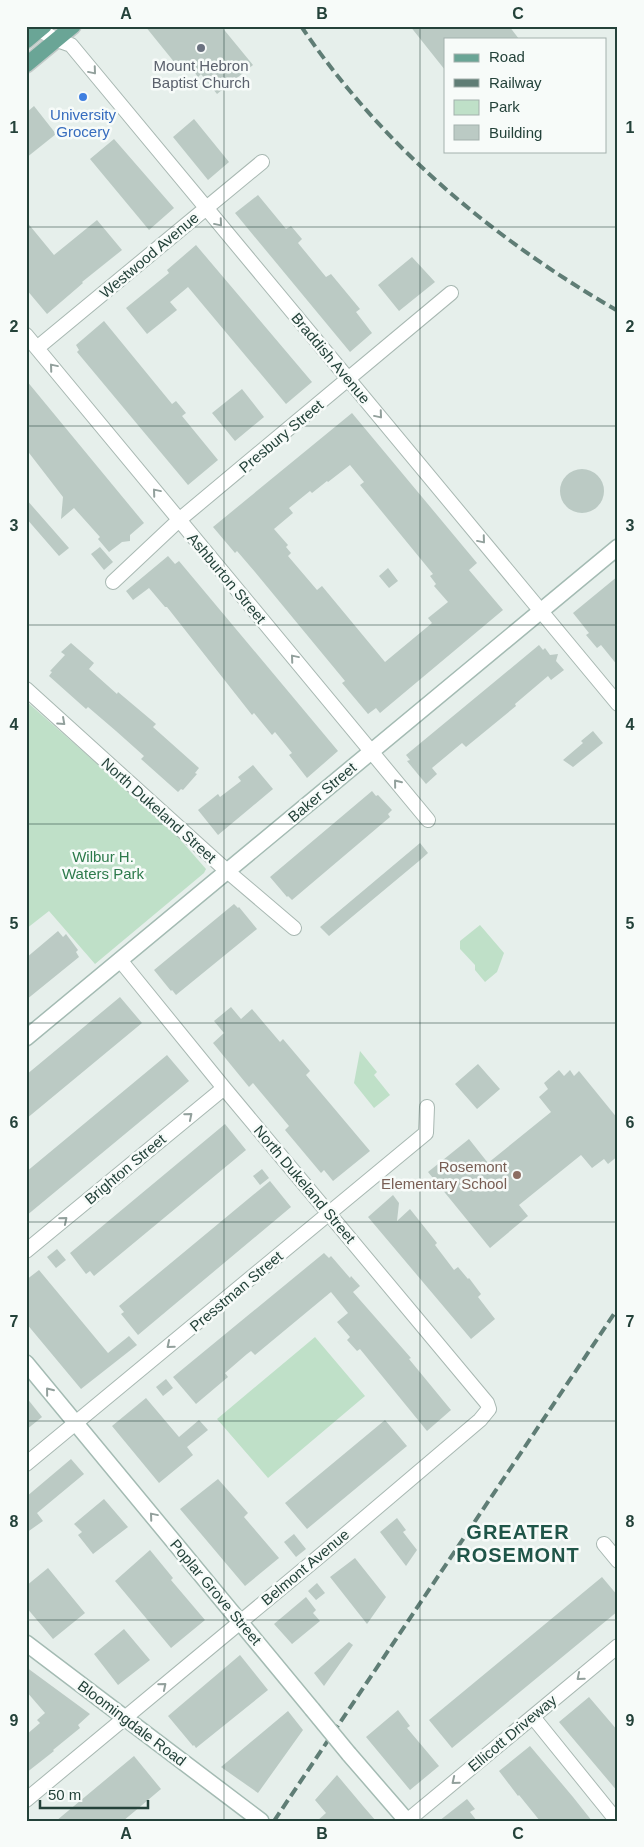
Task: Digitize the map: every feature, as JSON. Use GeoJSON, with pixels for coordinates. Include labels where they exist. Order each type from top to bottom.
{"type":"FeatureCollection","features":[{"type":"Feature","properties":{"kind":"main road"},"geometry":{"type":"LineString","coordinates":[[26,65],[73,26]]}},
{"type":"Feature","properties":{"kind":"main road"},"geometry":{"type":"LineString","coordinates":[[26,41],[39,28]]}},
{"type":"Feature","properties":{"kind":"street","name":"Braddish Avenue"},"geometry":{"type":"LineString","coordinates":[[39,28],[57,40],[71,45],[618,704]]}},
{"type":"Feature","properties":{"kind":"street","name":"Westwood Avenue"},"geometry":{"type":"LineString","coordinates":[[37,348],[262,162]]}},
{"type":"Feature","properties":{"kind":"street","name":"Presbury Street"},"geometry":{"type":"LineString","coordinates":[[113,582],[179,520],[451,293]]}},
{"type":"Feature","properties":{"kind":"street","name":"Ashburton Street"},"geometry":{"type":"LineString","coordinates":[[26,335],[428,820]]}},
{"type":"Feature","properties":{"kind":"street","name":"Baker Street"},"geometry":{"type":"LineString","coordinates":[[26,1038],[618,547]]}},
{"type":"Feature","properties":{"kind":"street","name":"North Dukeland Street"},"geometry":{"type":"LineString","coordinates":[[26,690],[227,871],[294,928]]}},
{"type":"Feature","properties":{"kind":"street","name":"North Dukeland Street"},"geometry":{"type":"LineString","coordinates":[[120,960],[224,1088],[488,1403],[489,1409]]}},
{"type":"Feature","properties":{"kind":"street","name":"Brighton Street"},"geometry":{"type":"LineString","coordinates":[[26,1251],[224,1088]]}},
{"type":"Feature","properties":{"kind":"street","name":"Presstman Street"},"geometry":{"type":"LineString","coordinates":[[26,1464],[426,1133],[427,1108]]}},
{"type":"Feature","properties":{"kind":"street","name":"Poplar Grove Street"},"geometry":{"type":"LineString","coordinates":[[26,1363],[349,1754],[407,1821]]}},
{"type":"Feature","properties":{"kind":"street","name":"Belmont Avenue"},"geometry":{"type":"LineString","coordinates":[[26,1800],[420,1471],[484,1416],[489,1409]]}},
{"type":"Feature","properties":{"kind":"street"},"geometry":{"type":"LineString","coordinates":[[604,1544],[618,1561]]}},
{"type":"Feature","properties":{"kind":"street","name":"Bloomingdale Road"},"geometry":{"type":"LineString","coordinates":[[26,1643],[261,1821]]}},
{"type":"Feature","properties":{"kind":"street","name":"Ellicott Driveway"},"geometry":{"type":"LineString","coordinates":[[407,1821],[618,1646]]}},
{"type":"Feature","properties":{"kind":"street"},"geometry":{"type":"LineString","coordinates":[[533,1717],[618,1821]]}},
{"type":"Feature","properties":{"kind":"green space","name":"Wilbur H. Waters Park"},"geometry":{"type":"Polygon","coordinates":[[[26,701],[171,829],[206,869],[204,873],[95,964],[49,911],[26,929],[26,701]]]}},
{"type":"Feature","properties":{"kind":"green space"},"geometry":{"type":"Polygon","coordinates":[[[480,925],[504,953],[497,972],[485,982],[475,970],[475,965],[460,949],[460,941],[480,925]]]}},
{"type":"Feature","properties":{"kind":"green space"},"geometry":{"type":"Polygon","coordinates":[[[360,1051],[377,1072],[374,1075],[390,1095],[374,1108],[354,1083],[360,1051]]]}},
{"type":"Feature","properties":{"kind":"green space"},"geometry":{"type":"Polygon","coordinates":[[[315,1337],[365,1396],[268,1478],[217,1419],[315,1337]]]}},
{"type":"Feature","properties":{"kind":"building","name":"Mount Hebron Baptist Church"},"geometry":{"type":"Polygon","coordinates":[[[145,26],[221,26],[253,65],[217,94],[201,74],[198,77],[192,69],[179,68],[145,26]]]}},
{"type":"Feature","properties":{"kind":"building"},"geometry":{"type":"Polygon","coordinates":[[[410,26],[509,26],[518,38],[444,38],[444,69],[410,26]]]}},
{"type":"Feature","properties":{"kind":"building"},"geometry":{"type":"Polygon","coordinates":[[[34,106],[56,134],[26,158],[26,113],[34,106]]]}},
{"type":"Feature","properties":{"kind":"building"},"geometry":{"type":"Polygon","coordinates":[[[194,119],[229,162],[208,180],[173,137],[194,119]]]}},
{"type":"Feature","properties":{"kind":"building"},"geometry":{"type":"Polygon","coordinates":[[[114,139],[174,208],[149,230],[90,159],[114,139]]]}},
{"type":"Feature","properties":{"kind":"building"},"geometry":{"type":"Polygon","coordinates":[[[258,195],[286,229],[291,226],[302,239],[298,243],[326,277],[331,274],[360,309],[356,312],[372,333],[350,352],[235,213],[258,195]]]}},
{"type":"Feature","properties":{"kind":"building"},"geometry":{"type":"Polygon","coordinates":[[[97,220],[122,250],[82,282],[47,314],[26,289],[26,221],[54,255],[97,220]]]}},
{"type":"Feature","properties":{"kind":"building"},"geometry":{"type":"Polygon","coordinates":[[[196,245],[312,382],[286,404],[188,287],[170,302],[177,310],[147,334],[126,308],[169,273],[167,270],[196,245]]]}},
{"type":"Feature","properties":{"kind":"building"},"geometry":{"type":"Polygon","coordinates":[[[412,257],[435,282],[399,311],[378,285],[412,257]]]}},
{"type":"Feature","properties":{"kind":"building"},"geometry":{"type":"Polygon","coordinates":[[[104,321],[172,404],[176,401],[186,413],[182,416],[218,460],[188,485],[77,352],[79,350],[76,345],[104,321]]]}},
{"type":"Feature","properties":{"kind":"building"},"geometry":{"type":"Polygon","coordinates":[[[26,380],[144,523],[130,535],[130,541],[122,542],[109,552],[98,539],[100,537],[74,508],[61,519],[63,497],[26,449],[26,380]]]}},
{"type":"Feature","properties":{"kind":"building"},"geometry":{"type":"Polygon","coordinates":[[[242,389],[264,417],[235,441],[212,413],[242,389]]]}},
{"type":"Feature","properties":{"kind":"building"},"geometry":{"type":"Polygon","coordinates":[[[352,413],[477,563],[469,570],[503,610],[380,713],[376,708],[368,714],[342,683],[345,681],[255,572],[237,551],[235,553],[213,527],[352,413]],[[350,465],[312,493],[310,491],[289,508],[293,513],[274,529],[288,545],[286,547],[291,553],[288,556],[317,590],[322,586],[385,662],[432,623],[428,618],[448,602],[434,586],[436,584],[430,576],[433,574],[360,485],[364,482],[350,465]]]}},
{"type":"Feature","properties":{"kind":"building"},"geometry":{"type":"Polygon","coordinates":[[[586,469],[598,475],[603,482],[603,500],[598,507],[591,512],[578,513],[570,510],[563,503],[560,487],[563,479],[570,472],[586,469]]]}},
{"type":"Feature","properties":{"kind":"building"},"geometry":{"type":"Polygon","coordinates":[[[26,499],[69,548],[59,556],[26,518],[26,499]]]}},
{"type":"Feature","properties":{"kind":"building"},"geometry":{"type":"Polygon","coordinates":[[[100,547],[113,562],[104,570],[91,554],[100,547]]]}},
{"type":"Feature","properties":{"kind":"building"},"geometry":{"type":"Polygon","coordinates":[[[168,556],[175,564],[179,561],[338,751],[307,778],[289,755],[292,753],[275,732],[272,735],[254,713],[252,715],[167,607],[149,588],[133,600],[126,591],[168,556]]]}},
{"type":"Feature","properties":{"kind":"building"},"geometry":{"type":"Polygon","coordinates":[[[388,568],[398,581],[389,588],[379,576],[388,568]]]}},
{"type":"Feature","properties":{"kind":"building"},"geometry":{"type":"Polygon","coordinates":[[[618,576],[618,666],[601,645],[597,648],[586,635],[589,633],[573,613],[618,576]]]}},
{"type":"Feature","properties":{"kind":"building"},"geometry":{"type":"Polygon","coordinates":[[[71,643],[94,663],[89,669],[117,694],[118,692],[156,724],[153,727],[199,768],[195,773],[197,774],[183,790],[181,789],[178,792],[141,759],[144,756],[49,676],[52,672],[50,671],[65,655],[61,652],[71,643]]]}},
{"type":"Feature","properties":{"kind":"building"},"geometry":{"type":"Polygon","coordinates":[[[539,645],[543,650],[545,648],[550,655],[558,654],[556,661],[564,670],[551,680],[548,676],[515,704],[516,706],[466,747],[462,743],[432,768],[437,774],[426,784],[407,761],[410,760],[406,755],[539,645]]]}},
{"type":"Feature","properties":{"kind":"building"},"geometry":{"type":"Polygon","coordinates":[[[593,731],[603,743],[573,767],[563,760],[583,743],[581,741],[593,731]]]}},
{"type":"Feature","properties":{"kind":"building"},"geometry":{"type":"Polygon","coordinates":[[[253,765],[273,789],[218,835],[198,810],[218,794],[220,797],[241,781],[238,777],[253,765]]]}},
{"type":"Feature","properties":{"kind":"building"},"geometry":{"type":"Polygon","coordinates":[[[372,791],[392,810],[388,814],[390,817],[292,900],[287,897],[270,877],[372,791]]]}},
{"type":"Feature","properties":{"kind":"building"},"geometry":{"type":"Polygon","coordinates":[[[420,843],[428,853],[419,861],[329,936],[320,927],[420,843]]]}},
{"type":"Feature","properties":{"kind":"building"},"geometry":{"type":"Polygon","coordinates":[[[234,904],[239,907],[257,929],[176,995],[154,970],[234,904]]]}},
{"type":"Feature","properties":{"kind":"building"},"geometry":{"type":"Polygon","coordinates":[[[58,931],[63,937],[66,934],[78,950],[76,952],[79,957],[26,1000],[26,958],[58,931]]]}},
{"type":"Feature","properties":{"kind":"building"},"geometry":{"type":"Polygon","coordinates":[[[120,997],[142,1023],[26,1119],[26,1075],[120,997]]]}},
{"type":"Feature","properties":{"kind":"building"},"geometry":{"type":"Polygon","coordinates":[[[231,1007],[241,1019],[252,1009],[280,1042],[283,1039],[310,1071],[306,1075],[370,1151],[333,1181],[324,1170],[321,1173],[285,1130],[289,1126],[253,1083],[249,1087],[213,1043],[224,1033],[214,1021],[231,1007]]]}},
{"type":"Feature","properties":{"kind":"building"},"geometry":{"type":"Polygon","coordinates":[[[167,1055],[189,1081],[26,1216],[26,1172],[167,1055]]]}},
{"type":"Feature","properties":{"kind":"building"},"geometry":{"type":"Polygon","coordinates":[[[478,1064],[500,1089],[477,1109],[455,1084],[478,1064]]]}},
{"type":"Feature","properties":{"kind":"building"},"geometry":{"type":"Polygon","coordinates":[[[559,1070],[564,1076],[570,1070],[574,1076],[579,1071],[618,1119],[618,1156],[608,1164],[604,1159],[592,1168],[581,1155],[519,1205],[528,1216],[490,1248],[428,1172],[469,1139],[488,1163],[551,1112],[539,1097],[548,1089],[544,1083],[559,1070]]]}},
{"type":"Feature","properties":{"kind":"building"},"geometry":{"type":"Polygon","coordinates":[[[225,1124],[246,1150],[94,1276],[90,1271],[86,1274],[70,1253],[225,1124]]]}},
{"type":"Feature","properties":{"kind":"building"},"geometry":{"type":"Polygon","coordinates":[[[262,1169],[269,1178],[260,1185],[253,1176],[262,1169]]]}},
{"type":"Feature","properties":{"kind":"building"},"geometry":{"type":"Polygon","coordinates":[[[270,1181],[291,1207],[138,1335],[121,1314],[124,1312],[119,1306],[270,1181]]]}},
{"type":"Feature","properties":{"kind":"building"},"geometry":{"type":"Polygon","coordinates":[[[393,1195],[399,1203],[397,1221],[410,1209],[437,1243],[435,1245],[454,1270],[458,1267],[469,1278],[481,1294],[478,1297],[495,1319],[471,1339],[368,1217],[393,1195]]]}},
{"type":"Feature","properties":{"kind":"building"},"geometry":{"type":"Polygon","coordinates":[[[57,1249],[66,1260],[56,1268],[47,1257],[57,1249]]]}},
{"type":"Feature","properties":{"kind":"building"},"geometry":{"type":"Polygon","coordinates":[[[324,1253],[329,1258],[331,1256],[350,1278],[351,1276],[360,1286],[353,1292],[411,1358],[409,1359],[451,1410],[427,1431],[360,1349],[357,1351],[347,1340],[350,1337],[337,1322],[348,1313],[331,1292],[255,1355],[251,1351],[247,1354],[225,1373],[228,1377],[196,1404],[173,1377],[324,1253]]]}},
{"type":"Feature","properties":{"kind":"building"},"geometry":{"type":"Polygon","coordinates":[[[39,1270],[108,1353],[129,1336],[137,1345],[81,1389],[26,1323],[26,1280],[39,1270]]]}},
{"type":"Feature","properties":{"kind":"building"},"geometry":{"type":"Polygon","coordinates":[[[166,1379],[173,1388],[163,1396],[156,1387],[166,1379]]]}},
{"type":"Feature","properties":{"kind":"building"},"geometry":{"type":"Polygon","coordinates":[[[26,1397],[42,1417],[26,1430],[26,1397]]]}},
{"type":"Feature","properties":{"kind":"building"},"geometry":{"type":"Polygon","coordinates":[[[146,1398],[179,1437],[199,1420],[208,1430],[187,1447],[193,1455],[159,1483],[112,1426],[146,1398]]]}},
{"type":"Feature","properties":{"kind":"building"},"geometry":{"type":"Polygon","coordinates":[[[385,1420],[407,1446],[307,1529],[285,1503],[385,1420]]]}},
{"type":"Feature","properties":{"kind":"building"},"geometry":{"type":"Polygon","coordinates":[[[71,1459],[84,1474],[37,1513],[43,1521],[26,1533],[26,1497],[71,1459]]]}},
{"type":"Feature","properties":{"kind":"building"},"geometry":{"type":"Polygon","coordinates":[[[218,1479],[248,1513],[244,1517],[279,1558],[245,1586],[180,1509],[218,1479]]]}},
{"type":"Feature","properties":{"kind":"building"},"geometry":{"type":"Polygon","coordinates":[[[104,1499],[128,1527],[93,1554],[78,1535],[82,1532],[74,1524],[104,1499]]]}},
{"type":"Feature","properties":{"kind":"building"},"geometry":{"type":"Polygon","coordinates":[[[397,1518],[406,1530],[403,1532],[417,1550],[406,1566],[380,1532],[397,1518]]]}},
{"type":"Feature","properties":{"kind":"building"},"geometry":{"type":"Polygon","coordinates":[[[294,1534],[306,1549],[296,1557],[284,1542],[294,1534]]]}},
{"type":"Feature","properties":{"kind":"building"},"geometry":{"type":"Polygon","coordinates":[[[150,1550],[173,1578],[171,1580],[205,1620],[171,1648],[115,1581],[150,1550]]]}},
{"type":"Feature","properties":{"kind":"building"},"geometry":{"type":"Polygon","coordinates":[[[355,1558],[386,1597],[367,1624],[330,1577],[355,1558]]]}},
{"type":"Feature","properties":{"kind":"building"},"geometry":{"type":"Polygon","coordinates":[[[48,1568],[85,1613],[53,1639],[26,1607],[26,1586],[48,1568]]]}},
{"type":"Feature","properties":{"kind":"building"},"geometry":{"type":"Polygon","coordinates":[[[602,1577],[618,1596],[618,1611],[452,1748],[429,1720],[602,1577]]]}},
{"type":"Feature","properties":{"kind":"building"},"geometry":{"type":"Polygon","coordinates":[[[317,1583],[325,1593],[316,1600],[308,1591],[317,1583]]]}},
{"type":"Feature","properties":{"kind":"building"},"geometry":{"type":"Polygon","coordinates":[[[306,1597],[316,1610],[313,1613],[320,1621],[292,1644],[274,1624],[306,1597]]]}},
{"type":"Feature","properties":{"kind":"building"},"geometry":{"type":"Polygon","coordinates":[[[124,1629],[150,1660],[118,1685],[94,1654],[124,1629]]]}},
{"type":"Feature","properties":{"kind":"building"},"geometry":{"type":"Polygon","coordinates":[[[349,1642],[353,1645],[324,1686],[314,1673],[349,1642]]]}},
{"type":"Feature","properties":{"kind":"building"},"geometry":{"type":"Polygon","coordinates":[[[240,1655],[268,1690],[196,1748],[168,1716],[240,1655]]]}},
{"type":"Feature","properties":{"kind":"building"},"geometry":{"type":"Polygon","coordinates":[[[26,1667],[90,1714],[78,1725],[80,1728],[26,1773],[26,1735],[40,1723],[37,1720],[45,1713],[26,1691],[26,1667]]]}},
{"type":"Feature","properties":{"kind":"building"},"geometry":{"type":"Polygon","coordinates":[[[589,1697],[618,1731],[618,1792],[559,1722],[589,1697]]]}},
{"type":"Feature","properties":{"kind":"building"},"geometry":{"type":"Polygon","coordinates":[[[398,1710],[410,1726],[407,1728],[439,1766],[410,1790],[366,1737],[398,1710]]]}},
{"type":"Feature","properties":{"kind":"building"},"geometry":{"type":"Polygon","coordinates":[[[288,1711],[303,1730],[258,1793],[221,1767],[288,1711]]]}},
{"type":"Feature","properties":{"kind":"building"},"geometry":{"type":"Polygon","coordinates":[[[530,1746],[592,1821],[540,1821],[518,1796],[499,1771],[530,1746]]]}},
{"type":"Feature","properties":{"kind":"building"},"geometry":{"type":"Polygon","coordinates":[[[134,1756],[161,1789],[123,1821],[56,1821],[134,1756]]]}},
{"type":"Feature","properties":{"kind":"building"},"geometry":{"type":"Polygon","coordinates":[[[337,1775],[376,1821],[317,1821],[326,1813],[315,1800],[337,1775]]]}},
{"type":"Feature","properties":{"kind":"building"},"geometry":{"type":"Polygon","coordinates":[[[467,1799],[475,1809],[470,1812],[477,1821],[439,1821],[467,1799]]]}},
{"type":"Feature","properties":{"kind":"railway"},"geometry":{"type":"LineString","coordinates":[[301,26],[333,70],[367,111],[404,150],[443,186],[484,221],[527,253],[618,311]]}},
{"type":"Feature","properties":{"kind":"railway"},"geometry":{"type":"LineString","coordinates":[[274,1821],[618,1308]]}},
{"type":"Feature","properties":{"kind":"place","name":"Mount Hebron Baptist Church"},"geometry":{"type":"Point","coordinates":[201,48]}},
{"type":"Feature","properties":{"kind":"place","name":"University Grocery"},"geometry":{"type":"Point","coordinates":[83,97]}},
{"type":"Feature","properties":{"kind":"place","name":"Rosemont Elementary School"},"geometry":{"type":"Point","coordinates":[517,1175]}},
{"type":"Feature","properties":{"kind":"district","name":"GREATER ROSEMONT"},"geometry":{"type":"Point","coordinates":[518,1544]}}]}
